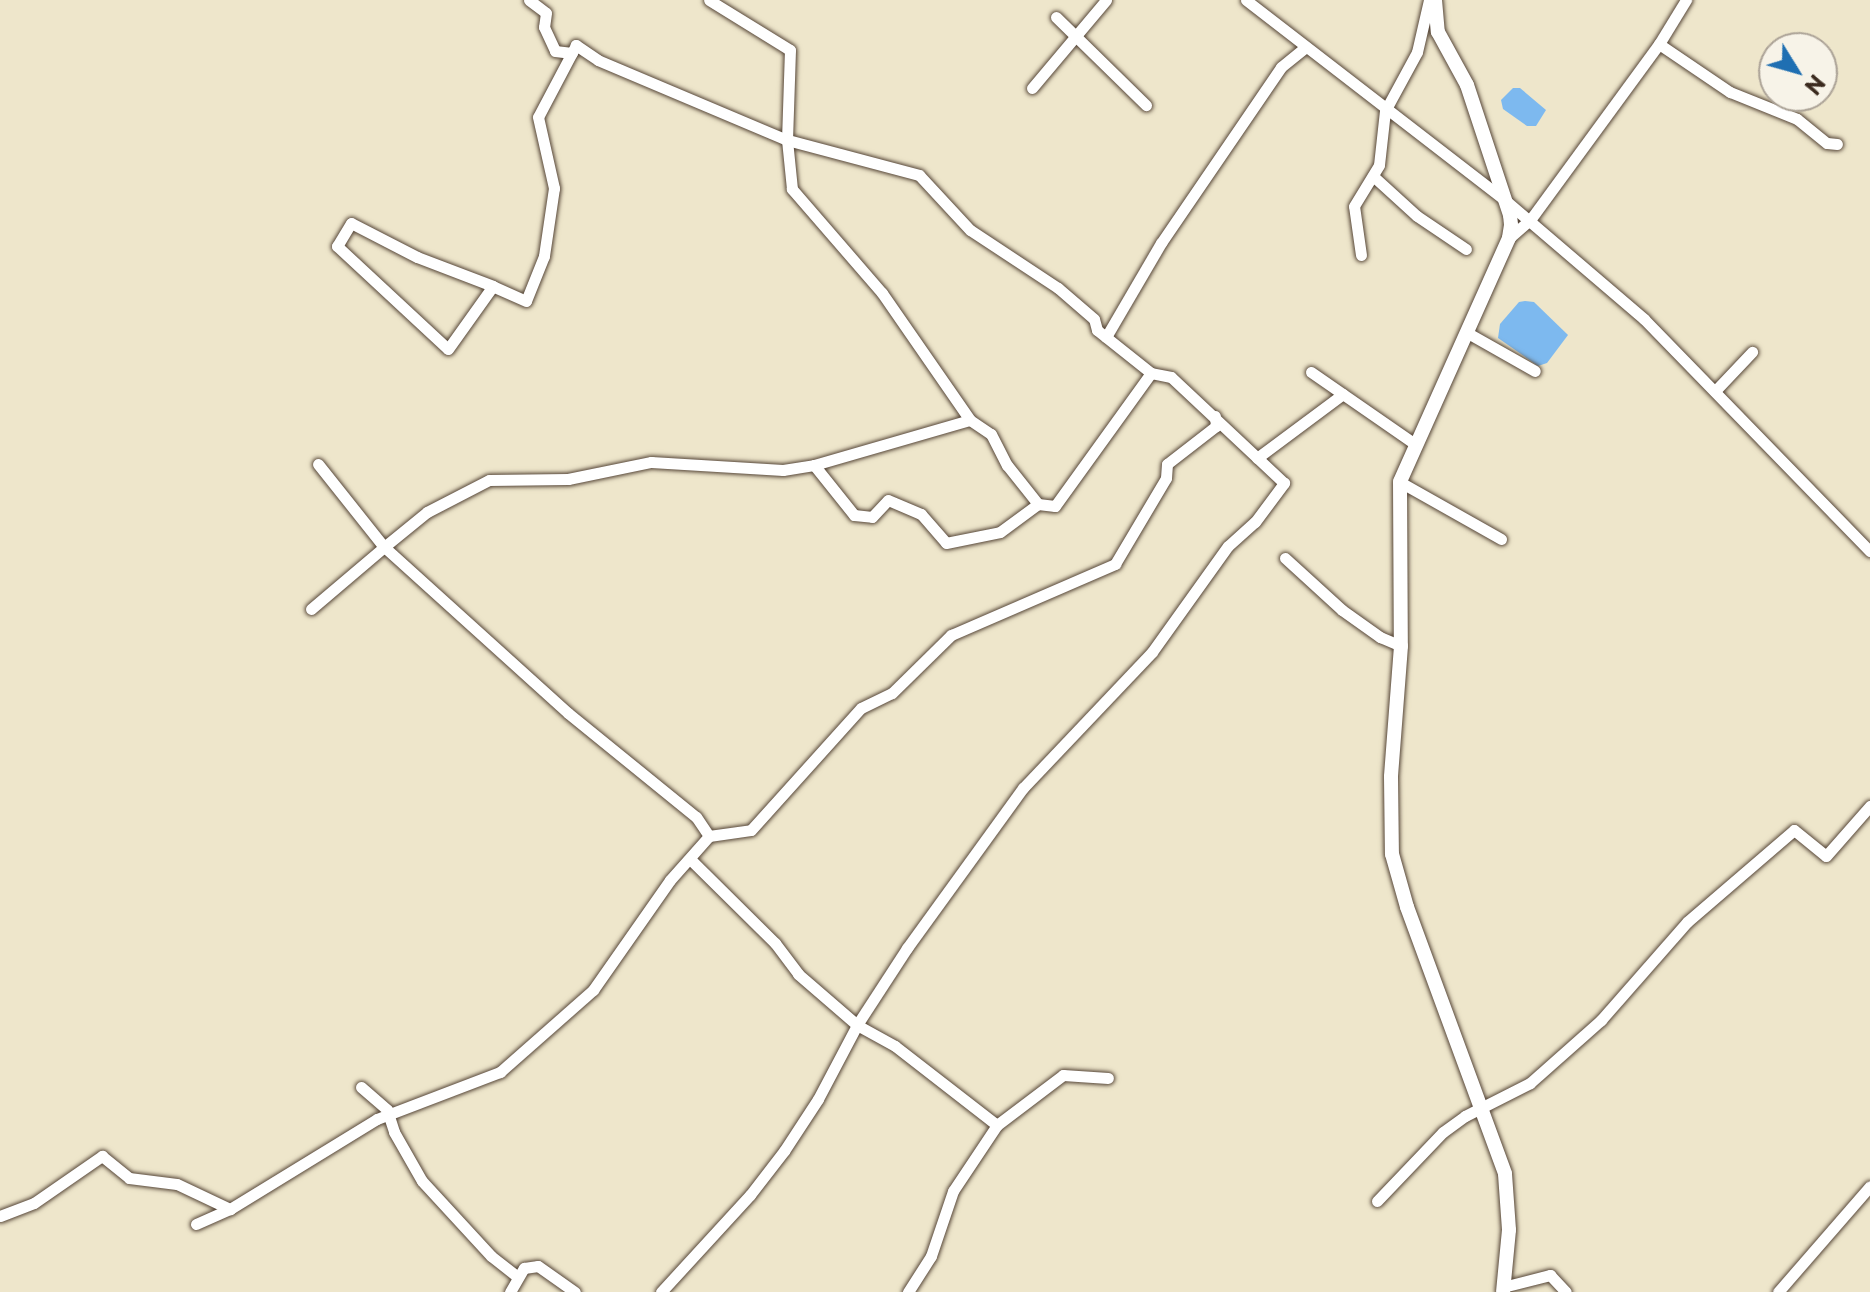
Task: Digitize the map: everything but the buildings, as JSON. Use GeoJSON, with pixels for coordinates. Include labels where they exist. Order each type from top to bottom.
{"type":"FeatureCollection","features":[{"type":"Feature","properties":{"kind":"main road"},"geometry":{"type":"LineString","coordinates":[[1432,0],[1438,32],[1467,85],[1506,201],[1510,215],[1509,238],[1400,482],[1401,646],[1391,777],[1392,854],[1407,907],[1505,1174],[1509,1230],[1503,1289]]}},
{"type":"Feature","properties":{"kind":"street"},"geometry":{"type":"LineString","coordinates":[[529,0],[546,13],[544,27],[555,51],[572,53]]}},
{"type":"Feature","properties":{"kind":"street"},"geometry":{"type":"LineString","coordinates":[[709,0],[790,50],[787,140],[792,189],[882,293],[970,420],[991,434],[1007,465],[1038,504]]}},
{"type":"Feature","properties":{"kind":"street"},"geometry":{"type":"LineString","coordinates":[[1032,88],[1106,0]]}},
{"type":"Feature","properties":{"kind":"street"},"geometry":{"type":"LineString","coordinates":[[1246,0],[1385,111],[1530,220],[1644,319],[1870,551]]}},
{"type":"Feature","properties":{"kind":"street"},"geometry":{"type":"LineString","coordinates":[[1361,255],[1354,206],[1379,165],[1385,111],[1417,52],[1432,0]]}},
{"type":"Feature","properties":{"kind":"street"},"geometry":{"type":"LineString","coordinates":[[1509,238],[1530,220],[1659,44],[1686,0]]}},
{"type":"Feature","properties":{"kind":"street"},"geometry":{"type":"LineString","coordinates":[[1056,17],[1146,105]]}},
{"type":"Feature","properties":{"kind":"street"},"geometry":{"type":"LineString","coordinates":[[1659,44],[1730,92],[1797,119],[1827,143],[1837,144]]}},
{"type":"Feature","properties":{"kind":"street"},"geometry":{"type":"LineString","coordinates":[[493,286],[448,349],[337,246],[351,223],[417,257],[493,286],[526,301],[544,256],[554,188],[538,117],[576,45],[598,60],[787,140],[919,175],[970,230],[1058,288],[1094,319],[1097,330],[1151,373],[1171,377],[1284,483],[1255,522],[1228,546],[1152,652],[1023,788],[907,948],[857,1025],[818,1099],[784,1151],[750,1195],[661,1292]]}},
{"type":"Feature","properties":{"kind":"street"},"geometry":{"type":"LineString","coordinates":[[1106,337],[1161,243],[1281,67],[1306,47]]}},
{"type":"Feature","properties":{"kind":"street"},"geometry":{"type":"LineString","coordinates":[[1373,176],[1417,216],[1466,249]]}},
{"type":"Feature","properties":{"kind":"street"},"geometry":{"type":"LineString","coordinates":[[1466,332],[1535,371]]}},
{"type":"Feature","properties":{"kind":"street"},"geometry":{"type":"LineString","coordinates":[[1715,391],[1752,352]]}},
{"type":"Feature","properties":{"kind":"street"},"geometry":{"type":"LineString","coordinates":[[1311,372],[1415,444]]}},
{"type":"Feature","properties":{"kind":"street"},"geometry":{"type":"LineString","coordinates":[[814,465],[854,515],[872,517],[888,500],[921,514],[946,543],[1000,532],[1038,504],[1055,506],[1151,373]]}},
{"type":"Feature","properties":{"kind":"street"},"geometry":{"type":"LineString","coordinates":[[1257,458],[1343,394]]}},
{"type":"Feature","properties":{"kind":"street"},"geometry":{"type":"LineString","coordinates":[[196,1224],[230,1209],[387,1114],[500,1072],[593,990],[670,880],[709,836],[751,830],[861,708],[892,693],[951,635],[1115,564],[1166,478],[1167,464],[1216,426],[1215,416]]}},
{"type":"Feature","properties":{"kind":"street"},"geometry":{"type":"LineString","coordinates":[[311,609],[427,512],[489,480],[568,479],[651,462],[783,470],[814,465],[970,420]]}},
{"type":"Feature","properties":{"kind":"street"},"geometry":{"type":"LineString","coordinates":[[318,464],[384,547],[568,713],[696,817],[709,836]]}},
{"type":"Feature","properties":{"kind":"street"},"geometry":{"type":"LineString","coordinates":[[1400,482],[1501,539]]}},
{"type":"Feature","properties":{"kind":"street"},"geometry":{"type":"LineString","coordinates":[[1285,558],[1342,610],[1380,637],[1401,646]]}},
{"type":"Feature","properties":{"kind":"street"},"geometry":{"type":"LineString","coordinates":[[1377,1201],[1443,1132],[1480,1108],[1530,1083],[1542,1073],[1601,1020],[1687,922],[1794,830],[1826,856],[1870,806]]}},
{"type":"Feature","properties":{"kind":"street"},"geometry":{"type":"LineString","coordinates":[[690,859],[775,943],[798,974],[857,1025],[895,1046],[997,1125]]}},
{"type":"Feature","properties":{"kind":"street"},"geometry":{"type":"LineString","coordinates":[[908,1292],[931,1256],[953,1191],[997,1125],[1063,1075],[1108,1078]]}},
{"type":"Feature","properties":{"kind":"street"},"geometry":{"type":"LineString","coordinates":[[361,1087],[387,1110],[422,1181],[491,1256],[517,1276]]}},
{"type":"Feature","properties":{"kind":"street"},"geometry":{"type":"LineString","coordinates":[[0,1216],[34,1203],[102,1156],[129,1178],[177,1184],[230,1209]]}},
{"type":"Feature","properties":{"kind":"street"},"geometry":{"type":"LineString","coordinates":[[1778,1292],[1870,1186]]}},
{"type":"Feature","properties":{"kind":"street"},"geometry":{"type":"LineString","coordinates":[[510,1292],[524,1268],[538,1266],[575,1292]]}},
{"type":"Feature","properties":{"kind":"street"},"geometry":{"type":"LineString","coordinates":[[1503,1289],[1550,1275],[1566,1292]]}},
{"type":"Feature","properties":{"kind":"water"},"geometry":{"type":"Polygon","coordinates":[[[1513,88],[1520,88],[1546,110],[1536,126],[1527,126],[1503,109],[1501,100],[1513,88]]]}},
{"type":"Feature","properties":{"kind":"water"},"geometry":{"type":"Polygon","coordinates":[[[1519,302],[1534,302],[1568,335],[1547,363],[1538,366],[1498,338],[1500,324],[1519,302]]]}}]}
